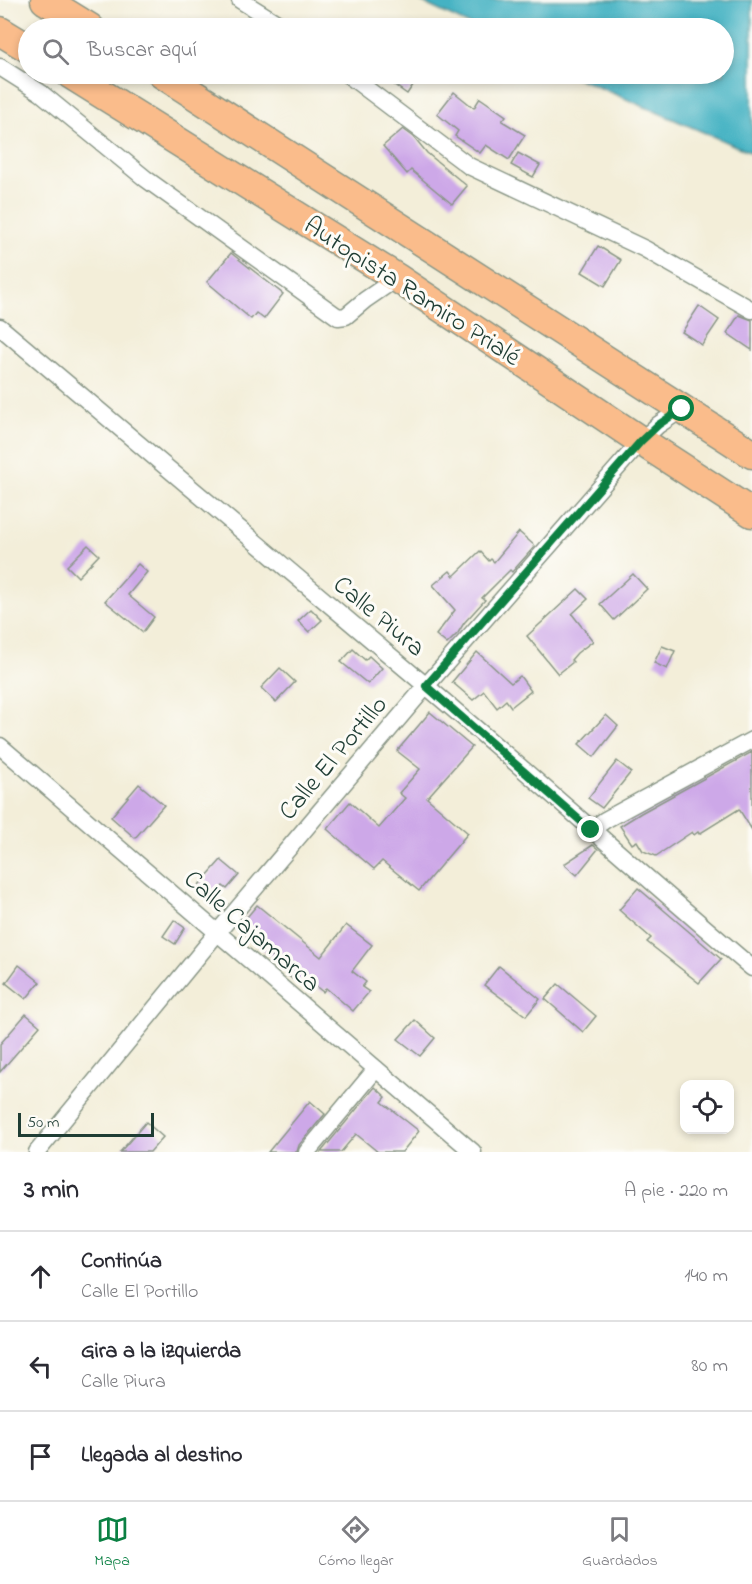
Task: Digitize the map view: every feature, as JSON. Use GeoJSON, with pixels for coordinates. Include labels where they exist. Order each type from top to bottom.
{"type":"FeatureCollection","features":[{"type":"Feature","properties":{"kind":"highway"},"geometry":{"type":"LineString","coordinates":[[45,0],[74,18]]}},
{"type":"Feature","properties":{"kind":"highway"},"geometry":{"type":"LineString","coordinates":[[0,31],[18,42]]}},
{"type":"Feature","properties":{"kind":"highway","name":"Autopista Ramiro Prialé"},"geometry":{"type":"LineString","coordinates":[[86,84],[397,278],[752,513]]}},
{"type":"Feature","properties":{"kind":"highway","name":"Autopista Ramiro Prialé"},"geometry":{"type":"LineString","coordinates":[[178,84],[752,454]]}},
{"type":"Feature","properties":{"kind":"street"},"geometry":{"type":"LineString","coordinates":[[240,0],[269,18]]}},
{"type":"Feature","properties":{"kind":"street"},"geometry":{"type":"LineString","coordinates":[[0,67],[18,78]]}},
{"type":"Feature","properties":{"kind":"street"},"geometry":{"type":"LineString","coordinates":[[27,84],[41,93],[146,179],[338,317],[346,316],[397,278]]}},
{"type":"Feature","properties":{"kind":"street"},"geometry":{"type":"LineString","coordinates":[[360,84],[469,166],[645,249],[752,310]]}},
{"type":"Feature","properties":{"kind":"street","name":"Calle Piura"},"geometry":{"type":"LineString","coordinates":[[0,327],[340,616],[426,686],[752,968]]}},
{"type":"Feature","properties":{"kind":"street","name":"Calle El Portillo"},"geometry":{"type":"LineString","coordinates":[[37,1152],[217,933],[426,686],[641,441],[658,425],[682,409]]}},
{"type":"Feature","properties":{"kind":"street"},"geometry":{"type":"LineString","coordinates":[[591,830],[605,820],[752,740]]}},
{"type":"Feature","properties":{"kind":"street","name":"Calle Cajamarca"},"geometry":{"type":"LineString","coordinates":[[0,746],[473,1152]]}},
{"type":"Feature","properties":{"kind":"street"},"geometry":{"type":"LineString","coordinates":[[307,1152],[376,1069]]}},
{"type":"Feature","properties":{"kind":"water"},"geometry":{"type":"Polygon","coordinates":[[[417,0],[752,0],[752,153],[591,84],[734,84],[734,18],[455,18],[417,0]]]}},
{"type":"Feature","properties":{"kind":"building"},"geometry":{"type":"Polygon","coordinates":[[[393,84],[414,84],[407,94],[393,84]]]}},
{"type":"Feature","properties":{"kind":"building"},"geometry":{"type":"Polygon","coordinates":[[[454,92],[474,108],[480,98],[506,116],[502,121],[525,135],[509,160],[486,145],[480,153],[455,136],[458,131],[437,114],[454,92]]]}},
{"type":"Feature","properties":{"kind":"building"},"geometry":{"type":"Polygon","coordinates":[[[403,129],[414,137],[427,153],[467,186],[452,204],[411,170],[407,174],[383,146],[403,129]]]}},
{"type":"Feature","properties":{"kind":"building"},"geometry":{"type":"Polygon","coordinates":[[[518,153],[540,165],[533,177],[511,165],[518,153]]]}},
{"type":"Feature","properties":{"kind":"building"},"geometry":{"type":"Polygon","coordinates":[[[598,246],[621,260],[605,286],[582,272],[598,246]]]}},
{"type":"Feature","properties":{"kind":"building"},"geometry":{"type":"Polygon","coordinates":[[[231,253],[283,294],[264,319],[256,313],[251,319],[207,282],[231,253]]]}},
{"type":"Feature","properties":{"kind":"building"},"geometry":{"type":"Polygon","coordinates":[[[699,306],[719,320],[702,345],[682,332],[699,306]]]}},
{"type":"Feature","properties":{"kind":"building"},"geometry":{"type":"Polygon","coordinates":[[[739,315],[752,320],[752,350],[727,333],[739,315]]]}},
{"type":"Feature","properties":{"kind":"building"},"geometry":{"type":"Polygon","coordinates":[[[519,532],[535,546],[512,572],[510,570],[482,598],[485,600],[447,644],[436,635],[455,610],[433,585],[450,571],[454,576],[480,551],[489,561],[491,559],[494,562],[519,532]]]}},
{"type":"Feature","properties":{"kind":"building"},"geometry":{"type":"Polygon","coordinates":[[[88,545],[99,555],[78,577],[67,566],[88,545]]]}},
{"type":"Feature","properties":{"kind":"building"},"geometry":{"type":"Polygon","coordinates":[[[138,564],[147,572],[128,595],[154,617],[143,632],[105,601],[138,564]]]}},
{"type":"Feature","properties":{"kind":"building"},"geometry":{"type":"Polygon","coordinates":[[[633,574],[647,589],[614,620],[600,604],[633,574]]]}},
{"type":"Feature","properties":{"kind":"building"},"geometry":{"type":"Polygon","coordinates":[[[578,589],[588,599],[572,614],[593,641],[577,653],[571,660],[573,662],[558,674],[527,636],[578,589]]]}},
{"type":"Feature","properties":{"kind":"building"},"geometry":{"type":"Polygon","coordinates":[[[311,609],[322,620],[309,632],[298,621],[311,609]]]}},
{"type":"Feature","properties":{"kind":"building"},"geometry":{"type":"Polygon","coordinates":[[[662,646],[675,651],[667,669],[654,663],[662,646]]]}},
{"type":"Feature","properties":{"kind":"building"},"geometry":{"type":"Polygon","coordinates":[[[353,649],[365,660],[369,656],[382,668],[368,684],[341,662],[353,649]]]}},
{"type":"Feature","properties":{"kind":"building"},"geometry":{"type":"Polygon","coordinates":[[[477,652],[511,683],[520,676],[531,691],[511,707],[506,700],[497,708],[484,691],[473,700],[452,682],[477,652]]]}},
{"type":"Feature","properties":{"kind":"building"},"geometry":{"type":"Polygon","coordinates":[[[280,668],[295,682],[276,702],[261,688],[280,668]]]}},
{"type":"Feature","properties":{"kind":"building"},"geometry":{"type":"Polygon","coordinates":[[[430,712],[472,747],[427,798],[468,833],[419,891],[382,861],[374,869],[327,829],[350,802],[379,828],[405,798],[399,793],[420,769],[397,751],[430,712]]]}},
{"type":"Feature","properties":{"kind":"building"},"geometry":{"type":"Polygon","coordinates":[[[606,715],[618,726],[594,757],[579,744],[606,715]]]}},
{"type":"Feature","properties":{"kind":"building"},"geometry":{"type":"Polygon","coordinates":[[[752,752],[752,830],[739,809],[699,834],[698,832],[694,835],[692,832],[656,856],[643,851],[637,841],[632,844],[620,826],[641,813],[752,752]]]}},
{"type":"Feature","properties":{"kind":"building"},"geometry":{"type":"Polygon","coordinates":[[[617,761],[631,772],[602,808],[588,798],[617,761]]]}},
{"type":"Feature","properties":{"kind":"building"},"geometry":{"type":"Polygon","coordinates":[[[139,784],[164,805],[135,838],[111,817],[139,784]]]}},
{"type":"Feature","properties":{"kind":"building"},"geometry":{"type":"Polygon","coordinates":[[[593,845],[598,849],[577,875],[564,864],[593,845]]]}},
{"type":"Feature","properties":{"kind":"building"},"geometry":{"type":"Polygon","coordinates":[[[221,860],[239,875],[227,889],[223,886],[212,898],[198,886],[221,860]]]}},
{"type":"Feature","properties":{"kind":"building"},"geometry":{"type":"Polygon","coordinates":[[[638,888],[721,959],[699,983],[647,942],[651,938],[619,910],[638,888]]]}},
{"type":"Feature","properties":{"kind":"building"},"geometry":{"type":"Polygon","coordinates":[[[257,905],[321,957],[346,925],[372,945],[352,971],[366,982],[362,987],[369,992],[353,1011],[326,988],[323,992],[304,977],[299,984],[286,974],[289,970],[242,932],[242,923],[257,905]]]}},
{"type":"Feature","properties":{"kind":"building"},"geometry":{"type":"Polygon","coordinates":[[[174,920],[185,928],[175,944],[163,936],[174,920]]]}},
{"type":"Feature","properties":{"kind":"building"},"geometry":{"type":"Polygon","coordinates":[[[19,965],[40,982],[26,999],[6,983],[19,965]]]}},
{"type":"Feature","properties":{"kind":"building"},"geometry":{"type":"Polygon","coordinates":[[[499,966],[540,999],[526,1016],[484,985],[499,966]]]}},
{"type":"Feature","properties":{"kind":"building"},"geometry":{"type":"Polygon","coordinates":[[[558,984],[596,1016],[583,1032],[545,999],[558,984]]]}},
{"type":"Feature","properties":{"kind":"building"},"geometry":{"type":"Polygon","coordinates":[[[26,1014],[40,1026],[0,1072],[0,1044],[26,1014]]]}},
{"type":"Feature","properties":{"kind":"building"},"geometry":{"type":"Polygon","coordinates":[[[415,1020],[435,1038],[420,1056],[398,1039],[415,1020]]]}},
{"type":"Feature","properties":{"kind":"building"},"geometry":{"type":"Polygon","coordinates":[[[375,1087],[386,1097],[382,1102],[419,1131],[402,1152],[378,1152],[356,1134],[341,1152],[321,1152],[375,1087]]]}},
{"type":"Feature","properties":{"kind":"building"},"geometry":{"type":"Polygon","coordinates":[[[310,1101],[325,1114],[299,1145],[297,1152],[268,1152],[310,1101]]]}},
{"type":"Feature","properties":{"kind":"building"},"geometry":{"type":"Polygon","coordinates":[[[146,1122],[163,1137],[150,1152],[120,1152],[146,1122]]]}},
{"type":"Feature","properties":{"kind":"route"},"geometry":{"type":"LineString","coordinates":[[591,830],[426,686],[641,441],[658,425],[682,409]]}}]}
